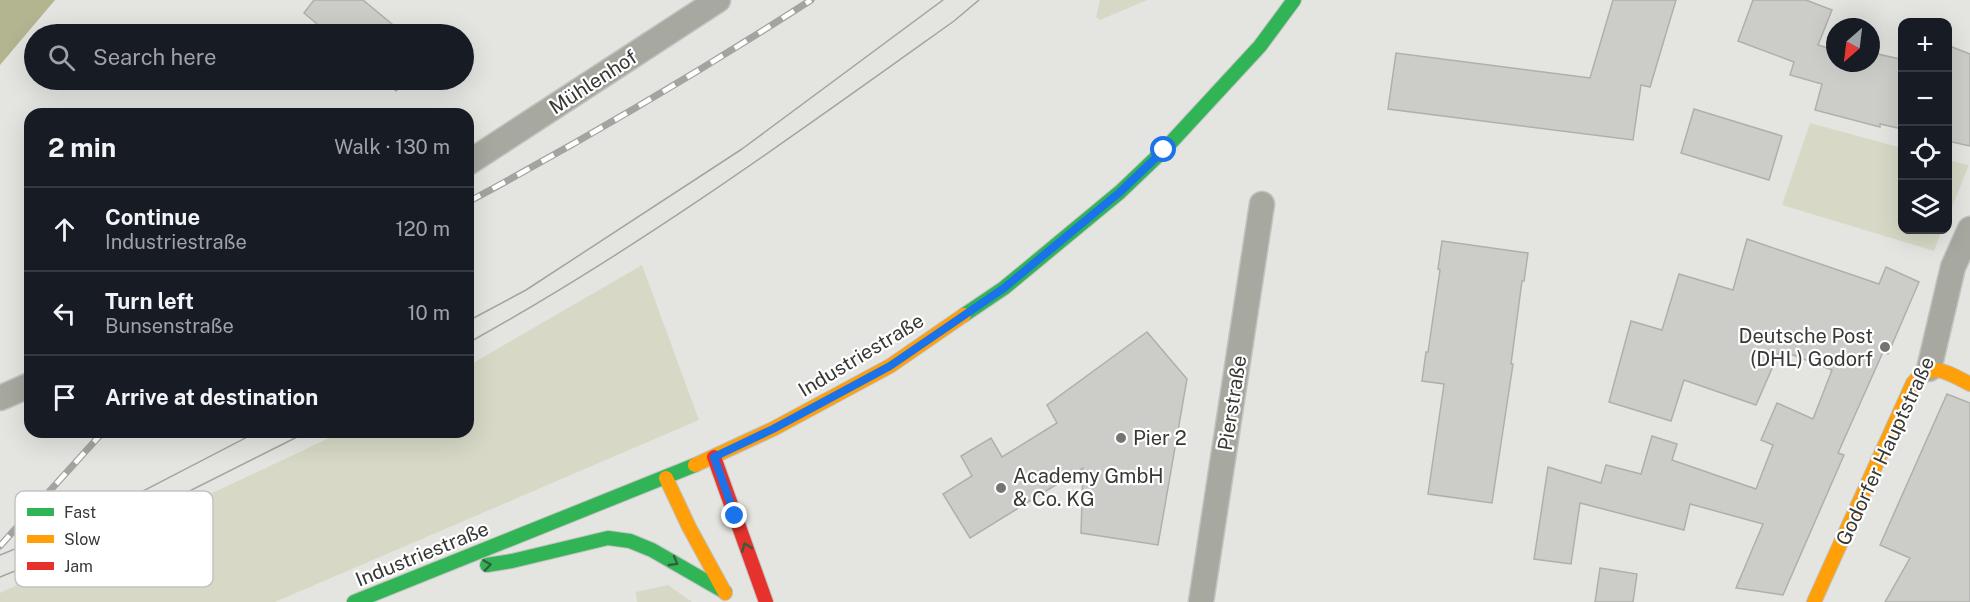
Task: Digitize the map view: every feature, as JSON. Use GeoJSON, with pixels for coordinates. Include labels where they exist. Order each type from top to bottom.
{"type":"FeatureCollection","features":[{"type":"Feature","properties":{"kind":"main road","name":"Industriestraße"},"geometry":{"type":"LineString","coordinates":[[354,602],[714,457],[773,429],[890,366],[1004,288],[1120,192],[1164,150],[1260,46],[1294,0]]}},
{"type":"Feature","properties":{"kind":"main road"},"geometry":{"type":"LineString","coordinates":[[1929,369],[1940,370],[1970,384]]}},
{"type":"Feature","properties":{"kind":"main road","name":"Godorfer Hauptstraße"},"geometry":{"type":"LineString","coordinates":[[1814,602],[1913,383],[1919,374],[1929,369]]}},
{"type":"Feature","properties":{"kind":"main road"},"geometry":{"type":"LineString","coordinates":[[714,457],[766,602]]}},
{"type":"Feature","properties":{"kind":"main road"},"geometry":{"type":"LineString","coordinates":[[666,478],[689,527],[728,597]]}},
{"type":"Feature","properties":{"kind":"main road"},"geometry":{"type":"LineString","coordinates":[[429,573],[512,561],[608,538],[630,541],[652,550],[728,597]]}},
{"type":"Feature","properties":{"kind":"street","name":"Mühlenhof"},"geometry":{"type":"LineString","coordinates":[[474,159],[718,0]]}},
{"type":"Feature","properties":{"kind":"street","name":"Pierstraße"},"geometry":{"type":"LineString","coordinates":[[1201,602],[1262,204]]}},
{"type":"Feature","properties":{"kind":"street","name":"Godorfer Hauptstraße"},"geometry":{"type":"LineString","coordinates":[[1929,369],[1953,267],[1970,229]]}},
{"type":"Feature","properties":{"kind":"street"},"geometry":{"type":"LineString","coordinates":[[0,398],[24,388]]}},
{"type":"Feature","properties":{"kind":"shaded area"},"geometry":{"type":"Polygon","coordinates":[[[0,0],[55,0],[35,24],[24,24],[24,37],[0,65],[0,0]]]}},
{"type":"Feature","properties":{"kind":"shaded area"},"geometry":{"type":"Polygon","coordinates":[[[1100,0],[1147,0],[1100,20],[1096,17],[1100,0]]]}},
{"type":"Feature","properties":{"kind":"shaded area"},"geometry":{"type":"Polygon","coordinates":[[[1810,123],[1898,147],[1898,234],[1940,234],[1934,251],[1782,205],[1810,123]]]}},
{"type":"Feature","properties":{"kind":"shaded area"},"geometry":{"type":"Polygon","coordinates":[[[1952,161],[1969,165],[1952,207],[1952,161]]]}},
{"type":"Feature","properties":{"kind":"shaded area"},"geometry":{"type":"Polygon","coordinates":[[[642,265],[699,420],[275,602],[0,602],[0,593],[15,586],[213,587],[213,493],[329,438],[474,438],[474,363],[642,265]]]}},
{"type":"Feature","properties":{"kind":"shaded area"},"geometry":{"type":"Polygon","coordinates":[[[668,585],[692,602],[637,602],[636,592],[668,585]]]}},
{"type":"Feature","properties":{"kind":"building"},"geometry":{"type":"Polygon","coordinates":[[[314,0],[363,0],[392,24],[317,24],[304,13],[314,0]]]}},
{"type":"Feature","properties":{"kind":"building"},"geometry":{"type":"Polygon","coordinates":[[[1613,0],[1676,0],[1650,87],[1641,85],[1633,140],[1388,109],[1396,53],[1590,78],[1613,0]]]}},
{"type":"Feature","properties":{"kind":"building"},"geometry":{"type":"Polygon","coordinates":[[[1753,0],[1806,0],[1832,10],[1829,18],[1826,18],[1826,25],[1818,45],[1826,47],[1826,72],[1880,72],[1880,55],[1898,59],[1898,128],[1880,124],[1880,127],[1815,110],[1822,84],[1790,75],[1794,62],[1738,41],[1753,0]]]}},
{"type":"Feature","properties":{"kind":"building"},"geometry":{"type":"Polygon","coordinates":[[[1952,47],[1970,54],[1970,146],[1952,142],[1952,47]]]}},
{"type":"Feature","properties":{"kind":"building"},"geometry":{"type":"Polygon","coordinates":[[[1694,109],[1782,136],[1769,180],[1681,153],[1694,109]]]}},
{"type":"Feature","properties":{"kind":"building"},"geometry":{"type":"Polygon","coordinates":[[[1747,239],[1879,284],[1886,267],[1919,282],[1888,354],[1883,352],[1838,453],[1844,455],[1783,595],[1736,588],[1763,524],[1690,504],[1684,530],[1580,503],[1571,564],[1534,559],[1548,467],[1601,483],[1606,465],[1641,474],[1652,436],[1677,444],[1672,460],[1756,489],[1773,445],[1761,440],[1777,403],[1813,419],[1832,370],[1780,350],[1756,405],[1684,380],[1671,421],[1609,402],[1631,321],[1662,330],[1679,274],[1733,290],[1747,239]]]}},
{"type":"Feature","properties":{"kind":"building"},"geometry":{"type":"Polygon","coordinates":[[[1442,241],[1528,253],[1524,281],[1522,281],[1511,364],[1513,364],[1492,503],[1428,494],[1444,384],[1422,381],[1440,270],[1438,269],[1442,241]]]}},
{"type":"Feature","properties":{"kind":"building","name":"Pier 2"},"geometry":{"type":"Polygon","coordinates":[[[1147,332],[1187,379],[1158,545],[1081,533],[1083,468],[970,538],[943,494],[972,476],[961,456],[991,438],[1002,457],[1057,423],[1047,405],[1147,332]]]}},
{"type":"Feature","properties":{"kind":"building"},"geometry":{"type":"Polygon","coordinates":[[[1947,394],[1970,403],[1970,602],[1885,602],[1910,558],[1880,545],[1947,394]]]}},
{"type":"Feature","properties":{"kind":"building"},"geometry":{"type":"Polygon","coordinates":[[[1600,568],[1637,574],[1633,602],[1595,602],[1600,568]]]}},
{"type":"Feature","properties":{"kind":"tram line"},"geometry":{"type":"LineString","coordinates":[[474,318],[526,290],[742,149],[943,0]]}},
{"type":"Feature","properties":{"kind":"tram line"},"geometry":{"type":"LineString","coordinates":[[474,340],[593,269],[716,189],[954,21],[979,0]]}},
{"type":"Feature","properties":{"kind":"tram line"},"geometry":{"type":"LineString","coordinates":[[143,491],[245,438]]}},
{"type":"Feature","properties":{"kind":"tram line"},"geometry":{"type":"LineString","coordinates":[[190,491],[295,438]]}},
{"type":"Feature","properties":{"kind":"tram line"},"geometry":{"type":"LineString","coordinates":[[0,555],[15,549]]}},
{"type":"Feature","properties":{"kind":"tram line"},"geometry":{"type":"LineString","coordinates":[[0,577],[15,571]]}},
{"type":"Feature","properties":{"kind":"railway"},"geometry":{"type":"LineString","coordinates":[[474,199],[641,104],[811,0]]}},
{"type":"Feature","properties":{"kind":"railway"},"geometry":{"type":"LineString","coordinates":[[50,491],[98,438]]}},
{"type":"Feature","properties":{"kind":"railway"},"geometry":{"type":"LineString","coordinates":[[0,546],[15,529]]}},
{"type":"Feature","properties":{"kind":"traffic: fast"},"geometry":{"type":"LineString","coordinates":[[964,315],[1004,288],[1120,192],[1164,150],[1260,46],[1294,0]]}},
{"type":"Feature","properties":{"kind":"traffic: fast"},"geometry":{"type":"LineString","coordinates":[[354,602],[695,465]]}},
{"type":"Feature","properties":{"kind":"traffic: fast"},"geometry":{"type":"LineString","coordinates":[[487,565],[608,538],[630,541],[652,550],[725,592]]}},
{"type":"Feature","properties":{"kind":"traffic: slow"},"geometry":{"type":"LineString","coordinates":[[695,465],[773,429],[890,366],[964,315]]}},
{"type":"Feature","properties":{"kind":"traffic: slow"},"geometry":{"type":"LineString","coordinates":[[1814,602],[1913,383],[1920,376],[1934,370],[1947,373],[1970,384]]}},
{"type":"Feature","properties":{"kind":"traffic: slow"},"geometry":{"type":"LineString","coordinates":[[666,478],[689,527],[725,593]]}},
{"type":"Feature","properties":{"kind":"traffic: jam"},"geometry":{"type":"LineString","coordinates":[[714,457],[766,602]]}},
{"type":"Feature","properties":{"kind":"place","name":"Deutsche Post (DHL) Godorf"},"geometry":{"type":"Point","coordinates":[1885,347]}},
{"type":"Feature","properties":{"kind":"place","name":"Pier 2"},"geometry":{"type":"Point","coordinates":[1121,438]}},
{"type":"Feature","properties":{"kind":"place","name":"Academy GmbH & Co. KG"},"geometry":{"type":"Point","coordinates":[1001,488]}},
{"type":"Feature","properties":{"kind":"route"},"geometry":{"type":"LineString","coordinates":[[735,516],[714,457],[773,429],[890,366],[1004,288],[1120,192],[1164,150]]}}]}
